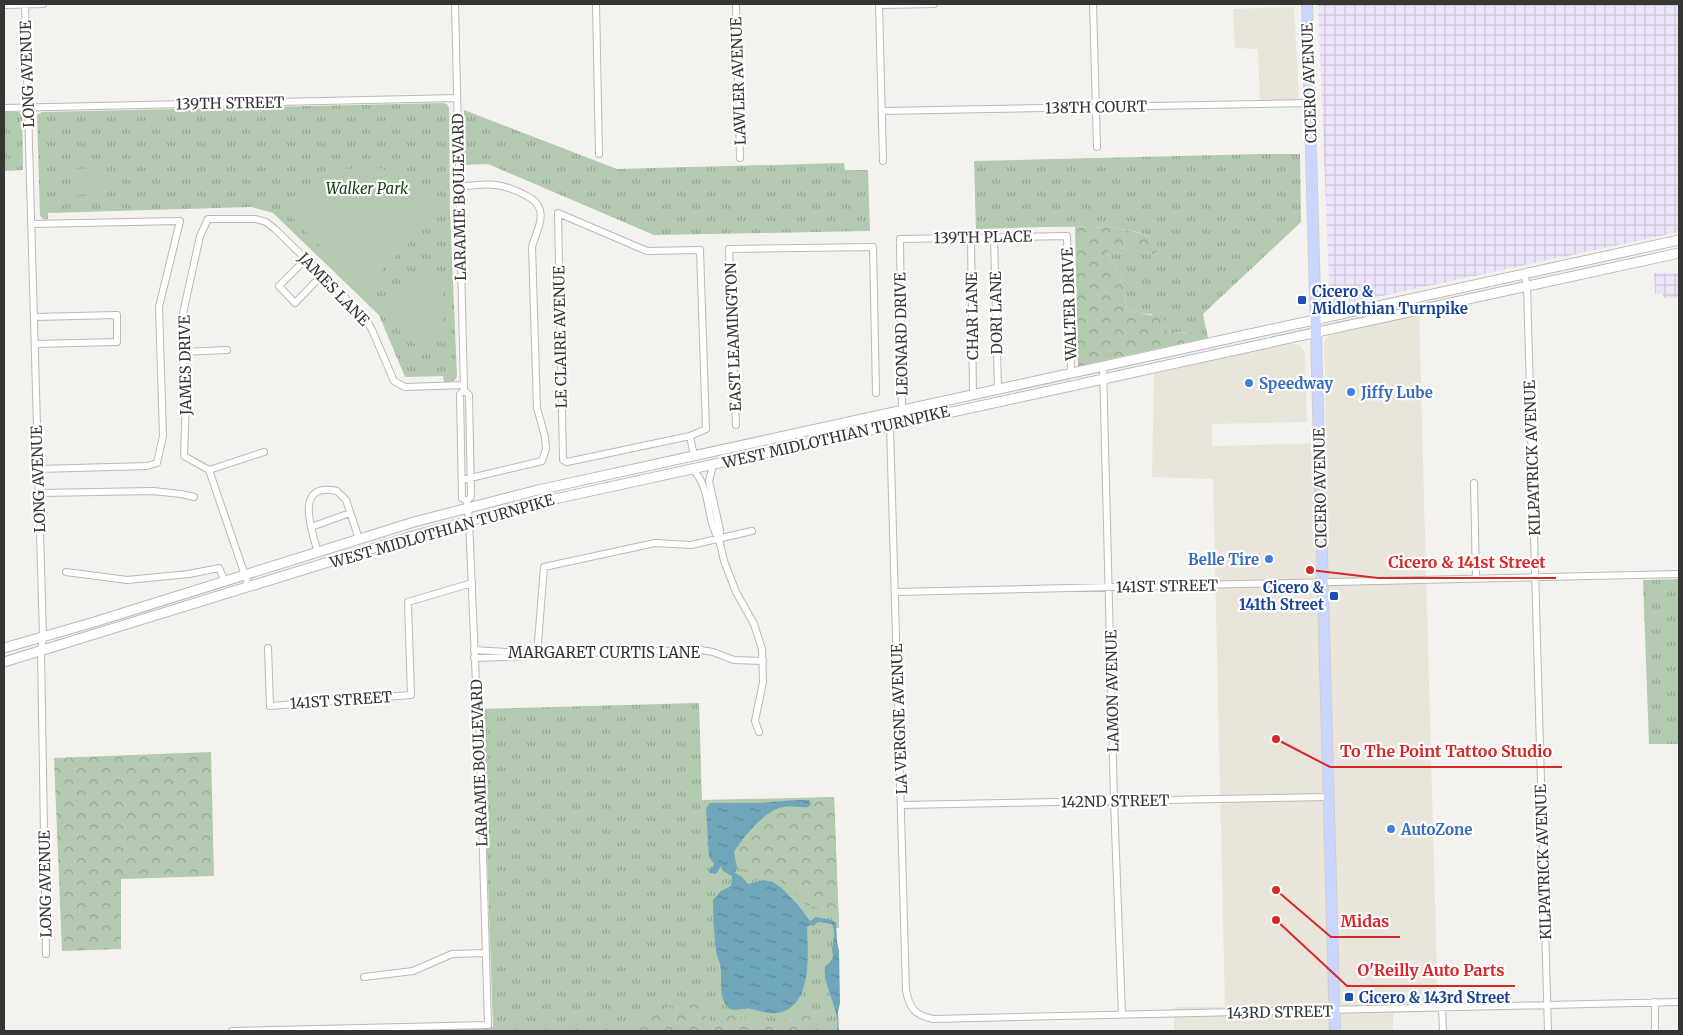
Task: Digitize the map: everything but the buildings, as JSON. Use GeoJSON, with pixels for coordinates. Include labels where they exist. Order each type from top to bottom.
{"type":"FeatureCollection","features":[{"type":"Feature","properties":{"kind":"main road","name":"CICERO AVENUE"},"geometry":{"type":"LineString","coordinates":[[1307,4],[1335,1031]]}},
{"type":"Feature","properties":{"kind":"main road","name":"WEST MIDLOTHIAN TURNPIKE"},"geometry":{"type":"LineString","coordinates":[[4,648],[225,582],[467,504],[1679,240]]}},
{"type":"Feature","properties":{"kind":"main road","name":"WEST MIDLOTHIAN TURNPIKE"},"geometry":{"type":"LineString","coordinates":[[4,662],[416,535],[541,502],[1679,253]]}},
{"type":"Feature","properties":{"kind":"main road"},"geometry":{"type":"LineString","coordinates":[[694,456],[702,467]]}},
{"type":"Feature","properties":{"kind":"street","name":"LONG AVENUE"},"geometry":{"type":"LineString","coordinates":[[25,4],[43,637],[41,651],[46,954]]}},
{"type":"Feature","properties":{"kind":"street"},"geometry":{"type":"LineString","coordinates":[[4,5],[43,4]]}},
{"type":"Feature","properties":{"kind":"street","name":"LARAMIE BOULEVARD"},"geometry":{"type":"LineString","coordinates":[[454,4],[464,387],[468,395],[471,497],[467,504]]}},
{"type":"Feature","properties":{"kind":"street"},"geometry":{"type":"LineString","coordinates":[[596,4],[599,154]]}},
{"type":"Feature","properties":{"kind":"street","name":"LAWLER AVENUE"},"geometry":{"type":"LineString","coordinates":[[736,4],[740,158]]}},
{"type":"Feature","properties":{"kind":"street"},"geometry":{"type":"LineString","coordinates":[[883,161],[879,4],[934,4]]}},
{"type":"Feature","properties":{"kind":"street"},"geometry":{"type":"LineString","coordinates":[[1093,4],[1097,147]]}},
{"type":"Feature","properties":{"kind":"street","name":"139TH STREET"},"geometry":{"type":"LineString","coordinates":[[4,108],[457,98]]}},
{"type":"Feature","properties":{"kind":"street","name":"138TH COURT"},"geometry":{"type":"LineString","coordinates":[[882,111],[1310,102]]}},
{"type":"Feature","properties":{"kind":"street"},"geometry":{"type":"LineString","coordinates":[[459,187],[498,184],[511,188],[534,201],[541,211],[532,247],[537,408],[545,437],[546,449],[545,457],[542,461],[461,480]]}},
{"type":"Feature","properties":{"kind":"street","name":"LE CLAIRE AVENUE"},"geometry":{"type":"LineString","coordinates":[[558,214],[647,251],[700,250],[706,430],[690,436],[568,462],[563,460],[558,214]]}},
{"type":"Feature","properties":{"kind":"street","name":"JAMES LANE"},"geometry":{"type":"LineString","coordinates":[[208,219],[256,219],[266,222],[365,317],[394,381],[405,386],[464,387]]}},
{"type":"Feature","properties":{"kind":"street","name":"JAMES DRIVE"},"geometry":{"type":"LineString","coordinates":[[208,219],[200,236],[182,318],[182,352],[186,401],[184,456],[209,470]]}},
{"type":"Feature","properties":{"kind":"street"},"geometry":{"type":"LineString","coordinates":[[31,224],[180,221],[159,307],[163,436],[157,464],[147,466],[38,469]]}},
{"type":"Feature","properties":{"kind":"street","name":"139TH PLACE"},"geometry":{"type":"LineString","coordinates":[[900,239],[1067,236]]}},
{"type":"Feature","properties":{"kind":"street","name":"WALTER DRIVE"},"geometry":{"type":"LineString","coordinates":[[1067,236],[1071,373]]}},
{"type":"Feature","properties":{"kind":"street","name":"DORI LANE"},"geometry":{"type":"LineString","coordinates":[[994,237],[998,389]]}},
{"type":"Feature","properties":{"kind":"street","name":"CHAR LANE"},"geometry":{"type":"LineString","coordinates":[[971,238],[973,395]]}},
{"type":"Feature","properties":{"kind":"street","name":"LEONARD DRIVE"},"geometry":{"type":"LineString","coordinates":[[890,426],[902,410],[900,239]]}},
{"type":"Feature","properties":{"kind":"street","name":"EAST LEAMINGTON"},"geometry":{"type":"LineString","coordinates":[[736,425],[729,249],[872,247],[876,393]]}},
{"type":"Feature","properties":{"kind":"street"},"geometry":{"type":"LineString","coordinates":[[306,259],[279,286],[295,303],[322,275]]}},
{"type":"Feature","properties":{"kind":"street","name":"KILPATRICK AVENUE"},"geometry":{"type":"LineString","coordinates":[[1524,274],[1527,286],[1548,1031]]}},
{"type":"Feature","properties":{"kind":"street"},"geometry":{"type":"LineString","coordinates":[[34,317],[117,315],[117,342],[35,344]]}},
{"type":"Feature","properties":{"kind":"street"},"geometry":{"type":"LineString","coordinates":[[182,352],[227,350]]}},
{"type":"Feature","properties":{"kind":"street","name":"LAMON AVENUE"},"geometry":{"type":"LineString","coordinates":[[1103,366],[1114,801],[1122,1015]]}},
{"type":"Feature","properties":{"kind":"street","name":"LARAMIE BOULEVARD"},"geometry":{"type":"LineString","coordinates":[[232,1031],[488,1025],[479,717],[474,658],[470,520],[467,504],[462,498],[461,480],[460,394],[464,387]]}},
{"type":"Feature","properties":{"kind":"street","name":"LA VERGNE AVENUE"},"geometry":{"type":"LineString","coordinates":[[890,426],[906,991],[908,1002],[914,1010]]}},
{"type":"Feature","properties":{"kind":"street"},"geometry":{"type":"LineString","coordinates":[[690,436],[694,456]]}},
{"type":"Feature","properties":{"kind":"street"},"geometry":{"type":"LineString","coordinates":[[249,588],[209,470],[264,452]]}},
{"type":"Feature","properties":{"kind":"street"},"geometry":{"type":"LineString","coordinates":[[713,465],[708,481],[720,530],[719,539],[724,561],[730,579],[759,636],[763,661],[762,692],[755,721],[759,732]]}},
{"type":"Feature","properties":{"kind":"street"},"geometry":{"type":"LineString","coordinates":[[692,469],[703,484],[714,531],[719,539]]}},
{"type":"Feature","properties":{"kind":"street"},"geometry":{"type":"LineString","coordinates":[[1474,484],[1476,578]]}},
{"type":"Feature","properties":{"kind":"street"},"geometry":{"type":"LineString","coordinates":[[318,553],[308,518],[309,501],[318,492],[324,490],[331,490],[342,494],[346,500],[359,540]]}},
{"type":"Feature","properties":{"kind":"street"},"geometry":{"type":"LineString","coordinates":[[39,494],[153,491],[194,497]]}},
{"type":"Feature","properties":{"kind":"street"},"geometry":{"type":"LineString","coordinates":[[311,527],[350,514]]}},
{"type":"Feature","properties":{"kind":"street"},"geometry":{"type":"LineString","coordinates":[[474,658],[530,656],[537,654],[544,567],[655,543],[685,546],[752,531]]}},
{"type":"Feature","properties":{"kind":"street"},"geometry":{"type":"LineString","coordinates":[[66,572],[127,580],[189,574],[219,568],[225,582]]}},
{"type":"Feature","properties":{"kind":"street","name":"141ST STREET"},"geometry":{"type":"LineString","coordinates":[[895,592],[1679,574]]}},
{"type":"Feature","properties":{"kind":"street","name":"141ST STREET"},"geometry":{"type":"LineString","coordinates":[[268,648],[270,706],[411,695],[408,602],[472,583]]}},
{"type":"Feature","properties":{"kind":"street","name":"MARGARET CURTIS LANE"},"geometry":{"type":"LineString","coordinates":[[474,650],[530,652],[537,654],[701,650],[713,652],[734,660],[763,661]]}},
{"type":"Feature","properties":{"kind":"street","name":"142ND STREET"},"geometry":{"type":"LineString","coordinates":[[901,805],[1328,797]]}},
{"type":"Feature","properties":{"kind":"street"},"geometry":{"type":"LineString","coordinates":[[364,977],[413,971],[452,954],[486,953]]}},
{"type":"Feature","properties":{"kind":"street"},"geometry":{"type":"LineString","coordinates":[[1655,1002],[1655,1031]]}},
{"type":"Feature","properties":{"kind":"street","name":"143RD STREET"},"geometry":{"type":"LineString","coordinates":[[914,1010],[920,1016],[933,1019],[1679,1002]]}},
{"type":"Feature","properties":{"kind":"street"},"geometry":{"type":"LineString","coordinates":[[1442,1008],[1443,1031]]}},
{"type":"Feature","properties":{"kind":"shaded area"},"geometry":{"type":"Polygon","coordinates":[[[1318,4],[1679,4],[1679,232],[1330,307],[1318,4]]]}},
{"type":"Feature","properties":{"kind":"shaded area"},"geometry":{"type":"Polygon","coordinates":[[[1294,7],[1299,100],[1260,101],[1258,49],[1235,48],[1233,9],[1294,7]]]}},
{"type":"Feature","properties":{"kind":"shaded area"},"geometry":{"type":"Polygon","coordinates":[[[1654,273],[1679,273],[1679,297],[1663,298],[1663,293],[1655,294],[1654,273]]]}},
{"type":"Feature","properties":{"kind":"shaded area"},"geometry":{"type":"Polygon","coordinates":[[[1419,314],[1438,1012],[1393,1013],[1393,1031],[1174,1031],[1174,1007],[1225,1007],[1213,479],[1152,477],[1154,374],[1290,343],[1299,345],[1305,352],[1307,422],[1212,424],[1212,446],[1326,443],[1324,345],[1326,338],[1333,333],[1419,314]]]}},
{"type":"Feature","properties":{"kind":"green space","name":"Walker Park"},"geometry":{"type":"Polygon","coordinates":[[[447,104],[449,108],[450,213],[457,376],[452,382],[444,382],[443,376],[405,377],[379,315],[273,213],[251,207],[48,213],[48,219],[44,220],[40,216],[37,116],[42,112],[447,104]]]}},
{"type":"Feature","properties":{"kind":"green space"},"geometry":{"type":"Polygon","coordinates":[[[464,110],[617,169],[844,163],[845,170],[868,170],[870,231],[654,235],[488,164],[464,165],[464,110]]]}},
{"type":"Feature","properties":{"kind":"green space"},"geometry":{"type":"Polygon","coordinates":[[[4,112],[19,112],[22,114],[23,170],[4,171],[4,112]]]}},
{"type":"Feature","properties":{"kind":"green space"},"geometry":{"type":"Polygon","coordinates":[[[1300,154],[1301,222],[1203,314],[1208,338],[1188,342],[1193,336],[1191,332],[1170,333],[1151,314],[1127,310],[1121,277],[1107,253],[1111,248],[1120,248],[1156,255],[1154,242],[1145,235],[1114,228],[1091,227],[976,229],[974,161],[1300,154]]]}},
{"type":"Feature","properties":{"kind":"green space"},"geometry":{"type":"Polygon","coordinates":[[[103,168],[104,193],[92,194],[91,169],[103,168]]]}},
{"type":"Feature","properties":{"kind":"green space"},"geometry":{"type":"Polygon","coordinates":[[[379,168],[406,176],[440,199],[441,209],[367,286],[360,286],[281,207],[304,187],[341,169],[379,168]]]}},
{"type":"Feature","properties":{"kind":"green space"},"geometry":{"type":"Polygon","coordinates":[[[76,169],[88,169],[88,194],[77,195],[76,169]]]}},
{"type":"Feature","properties":{"kind":"green space"},"geometry":{"type":"Polygon","coordinates":[[[1075,227],[1134,231],[1153,240],[1157,247],[1156,255],[1120,248],[1111,248],[1107,253],[1121,277],[1127,310],[1163,318],[1170,333],[1191,332],[1194,335],[1188,342],[1078,366],[1075,227]]]}},
{"type":"Feature","properties":{"kind":"green space"},"geometry":{"type":"Polygon","coordinates":[[[424,264],[433,274],[439,285],[444,308],[440,332],[426,354],[382,315],[382,305],[424,264]]]}},
{"type":"Feature","properties":{"kind":"green space"},"geometry":{"type":"Polygon","coordinates":[[[1679,579],[1679,744],[1649,744],[1643,580],[1679,579]]]}},
{"type":"Feature","properties":{"kind":"green space"},"geometry":{"type":"Polygon","coordinates":[[[699,703],[702,800],[834,797],[839,928],[836,928],[838,1031],[323,1031],[493,1027],[482,709],[699,703]]]}},
{"type":"Feature","properties":{"kind":"green space"},"geometry":{"type":"Polygon","coordinates":[[[211,752],[214,876],[121,879],[121,949],[62,951],[54,758],[211,752]]]}},
{"type":"Feature","properties":{"kind":"green space"},"geometry":{"type":"Polygon","coordinates":[[[834,797],[839,928],[837,928],[829,915],[816,907],[806,905],[796,893],[784,884],[770,877],[746,872],[737,867],[734,853],[754,827],[773,811],[788,806],[803,808],[811,801],[809,798],[834,797]]]}},
{"type":"Feature","properties":{"kind":"green space"},"geometry":{"type":"Polygon","coordinates":[[[696,1003],[702,1006],[705,1016],[712,1021],[733,1015],[756,1022],[781,1021],[792,1016],[814,1016],[816,1023],[814,1031],[634,1031],[638,1021],[657,1015],[667,1007],[687,1006],[696,1003]]]}},
{"type":"Feature","properties":{"kind":"water"},"geometry":{"type":"Polygon","coordinates":[[[809,800],[811,804],[808,807],[786,806],[776,809],[762,819],[743,839],[734,852],[737,868],[735,873],[741,876],[748,884],[764,880],[773,882],[784,890],[810,921],[816,917],[836,923],[839,951],[839,1031],[837,1031],[838,1023],[825,974],[825,967],[833,957],[834,933],[832,924],[818,922],[813,926],[807,927],[806,978],[803,990],[797,1001],[789,1009],[777,1013],[767,1013],[748,1009],[731,1009],[726,1005],[721,991],[721,969],[716,952],[713,900],[721,891],[731,886],[732,876],[723,871],[721,866],[716,874],[710,873],[709,869],[714,864],[709,857],[706,808],[710,803],[759,803],[809,800]]]}},
{"type":"Feature","properties":{"kind":"place","name":"Cicero & Midlothian Turnpike"},"geometry":{"type":"Point","coordinates":[1302,300]}},
{"type":"Feature","properties":{"kind":"place","name":"Speedway"},"geometry":{"type":"Point","coordinates":[1249,383]}},
{"type":"Feature","properties":{"kind":"place","name":"Jiffy Lube"},"geometry":{"type":"Point","coordinates":[1351,392]}},
{"type":"Feature","properties":{"kind":"place","name":"Belle Tire"},"geometry":{"type":"Point","coordinates":[1269,559]}},
{"type":"Feature","properties":{"kind":"place","name":"Cicero & 141st Street"},"geometry":{"type":"Point","coordinates":[1310,570]}},
{"type":"Feature","properties":{"kind":"place","name":"Cicero & 141th Street"},"geometry":{"type":"Point","coordinates":[1334,596]}},
{"type":"Feature","properties":{"kind":"place","name":"To The Point Tattoo Studio"},"geometry":{"type":"Point","coordinates":[1276,739]}},
{"type":"Feature","properties":{"kind":"place","name":"AutoZone"},"geometry":{"type":"Point","coordinates":[1391,829]}},
{"type":"Feature","properties":{"kind":"place","name":"Midas"},"geometry":{"type":"Point","coordinates":[1276,890]}},
{"type":"Feature","properties":{"kind":"place","name":"O'Reilly Auto Parts"},"geometry":{"type":"Point","coordinates":[1276,920]}},
{"type":"Feature","properties":{"kind":"place","name":"Cicero & 143rd Street"},"geometry":{"type":"Point","coordinates":[1349,997]}}]}
